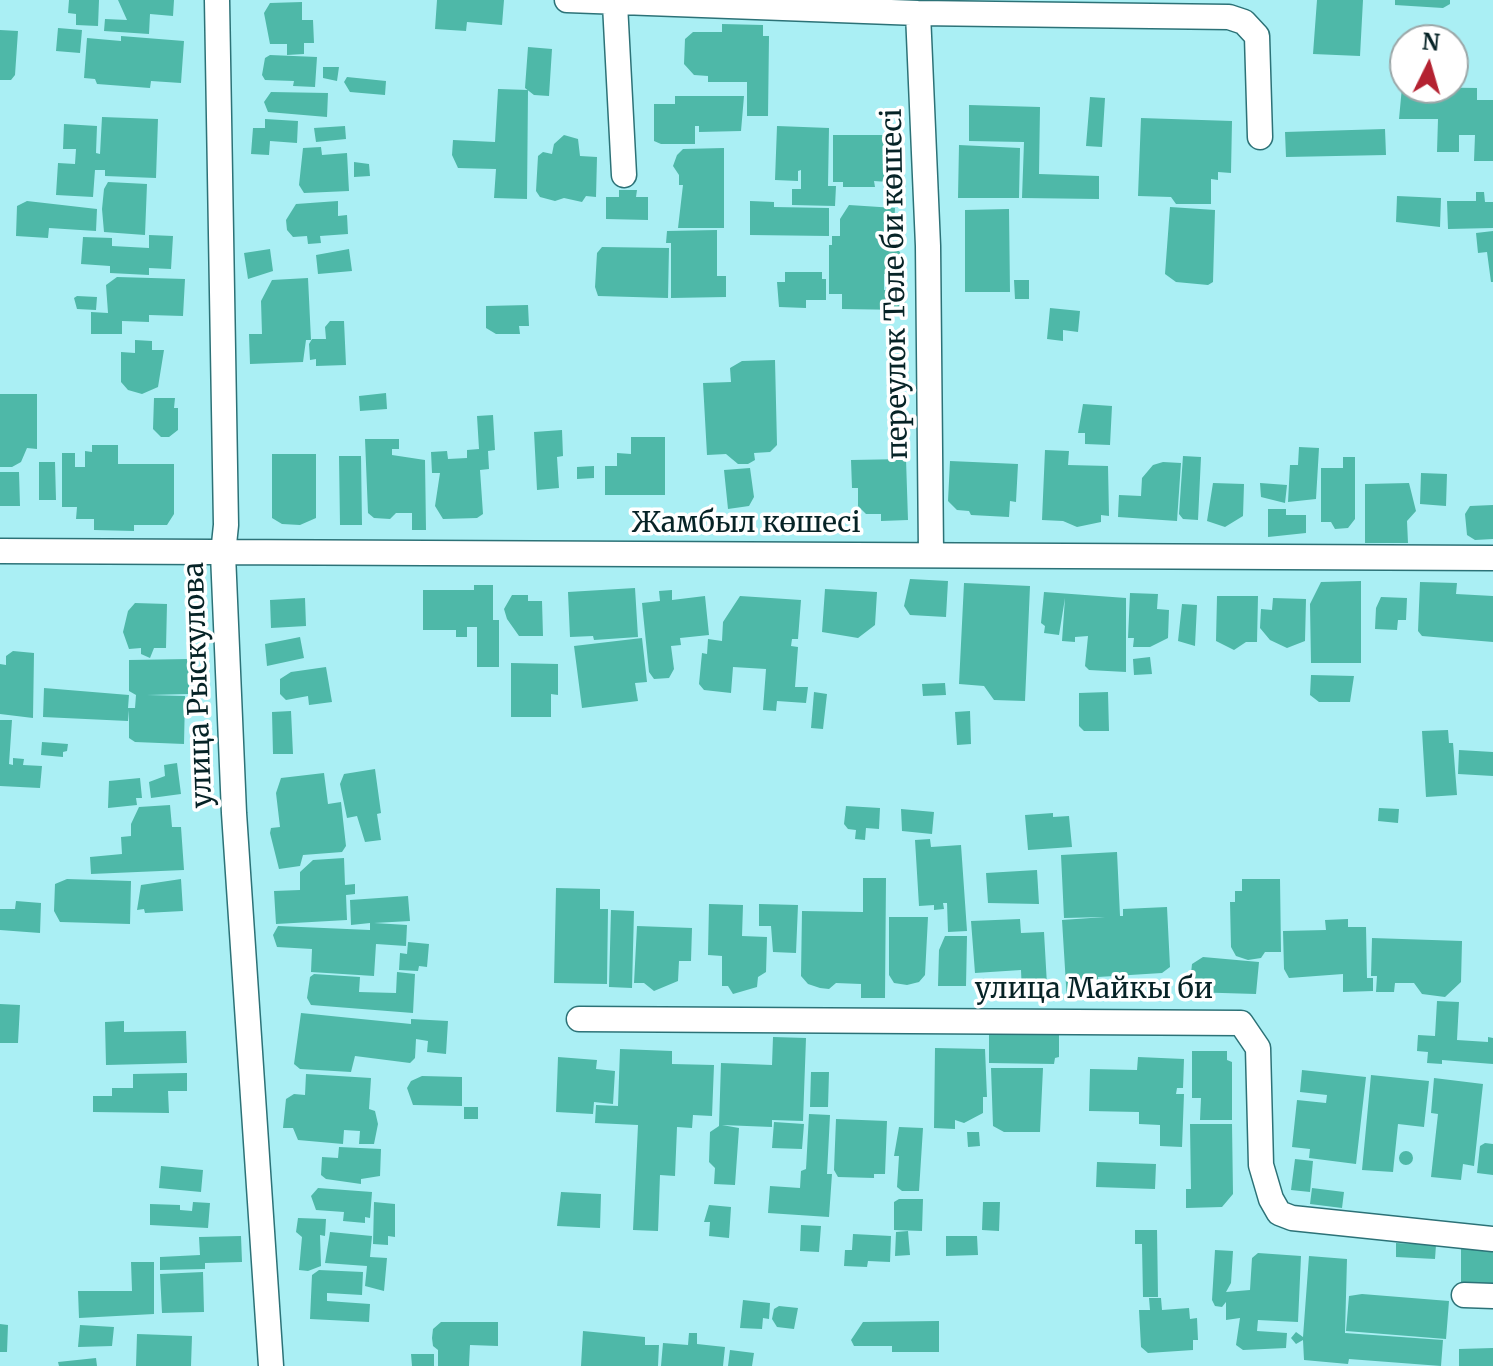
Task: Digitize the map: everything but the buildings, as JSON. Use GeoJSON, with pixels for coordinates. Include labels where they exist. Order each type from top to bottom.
{"type":"FeatureCollection","features":[{"type":"Feature","properties":{"kind":"street","name":"улица Рыскулова"},"geometry":{"type":"LineString","coordinates":[[217,0],[226,525],[223,554],[234,813],[271,1366]]}},
{"type":"Feature","properties":{"kind":"street"},"geometry":{"type":"LineString","coordinates":[[567,0],[918,13],[1229,17],[1244,22],[1257,36],[1260,137]]}},
{"type":"Feature","properties":{"kind":"street"},"geometry":{"type":"LineString","coordinates":[[615,4],[624,175]]}},
{"type":"Feature","properties":{"kind":"street","name":"переулок Төле би көшесі"},"geometry":{"type":"LineString","coordinates":[[918,13],[928,246],[931,553]]}},
{"type":"Feature","properties":{"kind":"street","name":"Жамбыл көшесі"},"geometry":{"type":"LineString","coordinates":[[0,551],[1493,558]]}},
{"type":"Feature","properties":{"kind":"street","name":"улица Майкы би"},"geometry":{"type":"LineString","coordinates":[[579,1019],[1241,1023],[1258,1048],[1261,1165],[1271,1199],[1279,1213],[1292,1218],[1493,1239]]}},
{"type":"Feature","properties":{"kind":"street"},"geometry":{"type":"LineString","coordinates":[[1464,1295],[1493,1296]]}}]}
